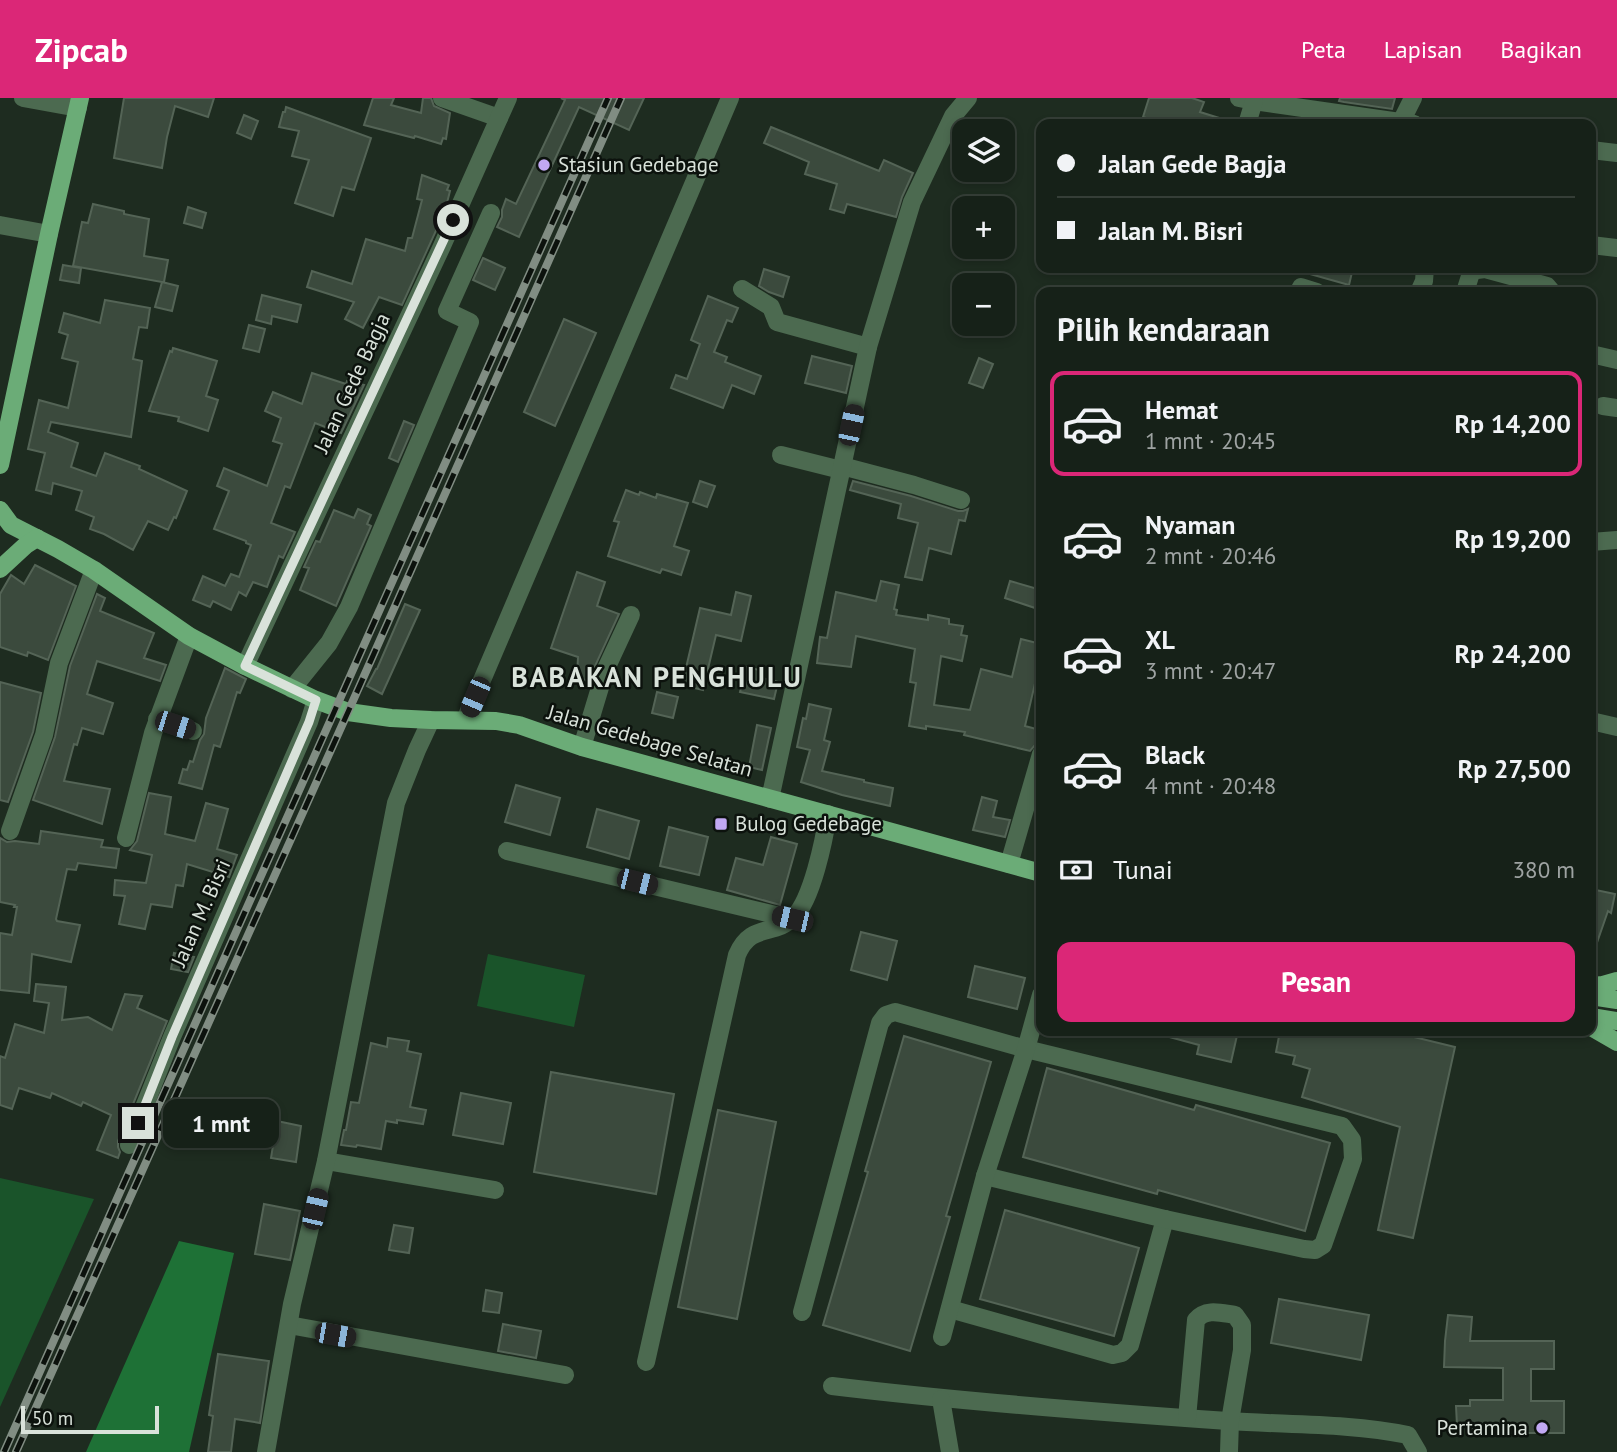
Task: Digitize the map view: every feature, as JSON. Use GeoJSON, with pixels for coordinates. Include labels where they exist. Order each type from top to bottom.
{"type":"FeatureCollection","features":[{"type":"Feature","properties":{"kind":"main road"},"geometry":{"type":"LineString","coordinates":[[0,465],[79,103]]}},
{"type":"Feature","properties":{"kind":"main road","name":"Jalan Gedebage Selatan"},"geometry":{"type":"LineString","coordinates":[[0,510],[5,532],[37,538],[94,570],[189,636],[292,689],[348,712],[391,718],[424,735],[466,720],[519,725],[582,747],[1036,872]]}},
{"type":"Feature","properties":{"kind":"main road"},"geometry":{"type":"LineString","coordinates":[[0,569],[37,538]]}},
{"type":"Feature","properties":{"kind":"main road"},"geometry":{"type":"LineString","coordinates":[[1596,986],[1617,981]]}},
{"type":"Feature","properties":{"kind":"main road"},"geometry":{"type":"LineString","coordinates":[[1596,997],[1617,1000]]}},
{"type":"Feature","properties":{"kind":"main road"},"geometry":{"type":"LineString","coordinates":[[1596,1018],[1617,1021]]}},
{"type":"Feature","properties":{"kind":"main road"},"geometry":{"type":"LineString","coordinates":[[1596,1030],[1617,1042]]}},
{"type":"Feature","properties":{"kind":"street"},"geometry":{"type":"LineString","coordinates":[[23,98],[79,103]]}},
{"type":"Feature","properties":{"kind":"street"},"geometry":{"type":"LineString","coordinates":[[442,98],[499,118]]}},
{"type":"Feature","properties":{"kind":"street","name":"Jalan Gede Bagja"},"geometry":{"type":"LineString","coordinates":[[245,666],[442,246],[508,98]]}},
{"type":"Feature","properties":{"kind":"street"},"geometry":{"type":"LineString","coordinates":[[466,720],[730,98]]}},
{"type":"Feature","properties":{"kind":"street"},"geometry":{"type":"LineString","coordinates":[[770,799],[868,346],[912,202],[953,116],[968,98]]}},
{"type":"Feature","properties":{"kind":"street"},"geometry":{"type":"LineString","coordinates":[[1409,119],[1413,98]]}},
{"type":"Feature","properties":{"kind":"street"},"geometry":{"type":"LineString","coordinates":[[1247,119],[1247,100],[1380,119]]}},
{"type":"Feature","properties":{"kind":"street"},"geometry":{"type":"LineString","coordinates":[[1596,151],[1617,153]]}},
{"type":"Feature","properties":{"kind":"street"},"geometry":{"type":"LineString","coordinates":[[292,689],[332,638],[349,607],[470,322],[447,311],[491,214]]}},
{"type":"Feature","properties":{"kind":"street"},"geometry":{"type":"LineString","coordinates":[[0,225],[49,234]]}},
{"type":"Feature","properties":{"kind":"street"},"geometry":{"type":"LineString","coordinates":[[1596,246],[1617,248]]}},
{"type":"Feature","properties":{"kind":"street"},"geometry":{"type":"LineString","coordinates":[[1499,273],[1547,287]]}},
{"type":"Feature","properties":{"kind":"street"},"geometry":{"type":"LineString","coordinates":[[742,289],[771,307],[776,323],[868,346]]}},
{"type":"Feature","properties":{"kind":"street"},"geometry":{"type":"LineString","coordinates":[[1596,355],[1617,360]]}},
{"type":"Feature","properties":{"kind":"street"},"geometry":{"type":"LineString","coordinates":[[781,455],[914,485],[961,500]]}},
{"type":"Feature","properties":{"kind":"street"},"geometry":{"type":"LineString","coordinates":[[1596,542],[1617,540]]}},
{"type":"Feature","properties":{"kind":"street"},"geometry":{"type":"LineString","coordinates":[[10,831],[44,735],[59,663],[94,570]]}},
{"type":"Feature","properties":{"kind":"street"},"geometry":{"type":"LineString","coordinates":[[582,747],[605,671],[631,615]]}},
{"type":"Feature","properties":{"kind":"street"},"geometry":{"type":"LineString","coordinates":[[126,838],[157,719],[189,636]]}},
{"type":"Feature","properties":{"kind":"street","name":"Jalan M. Bisri"},"geometry":{"type":"LineString","coordinates":[[129,1145],[172,1037],[309,722],[316,700]]}},
{"type":"Feature","properties":{"kind":"street"},"geometry":{"type":"LineString","coordinates":[[157,719],[193,731]]}},
{"type":"Feature","properties":{"kind":"street"},"geometry":{"type":"LineString","coordinates":[[1596,723],[1617,727]]}},
{"type":"Feature","properties":{"kind":"street"},"geometry":{"type":"LineString","coordinates":[[266,1452],[292,1304],[326,1161],[396,803],[424,735]]}},
{"type":"Feature","properties":{"kind":"street"},"geometry":{"type":"LineString","coordinates":[[1009,864],[1036,771]]}},
{"type":"Feature","properties":{"kind":"street"},"geometry":{"type":"LineString","coordinates":[[646,1363],[737,955],[750,936],[792,919],[804,904],[822,848],[828,814]]}},
{"type":"Feature","properties":{"kind":"street"},"geometry":{"type":"LineString","coordinates":[[507,851],[792,919]]}},
{"type":"Feature","properties":{"kind":"street"},"geometry":{"type":"LineString","coordinates":[[802,1312],[880,1023],[886,1015],[895,1012],[1026,1049],[1342,1126],[1352,1140],[1353,1159],[1323,1245],[1315,1250],[1165,1219],[985,1176]]}},
{"type":"Feature","properties":{"kind":"street"},"geometry":{"type":"LineString","coordinates":[[942,1337],[985,1176],[1036,1013]]}},
{"type":"Feature","properties":{"kind":"street"},"geometry":{"type":"LineString","coordinates":[[326,1161],[495,1190]]}},
{"type":"Feature","properties":{"kind":"street"},"geometry":{"type":"LineString","coordinates":[[950,1309],[1112,1355],[1122,1353],[1130,1345],[1165,1219]]}},
{"type":"Feature","properties":{"kind":"street"},"geometry":{"type":"LineString","coordinates":[[1186,1418],[1196,1320],[1207,1312],[1235,1315],[1242,1325],[1242,1350],[1230,1421],[1228,1452]]}},
{"type":"Feature","properties":{"kind":"street"},"geometry":{"type":"LineString","coordinates":[[289,1325],[565,1375]]}},
{"type":"Feature","properties":{"kind":"street"},"geometry":{"type":"LineString","coordinates":[[832,1386],[941,1399],[1186,1418],[1377,1429],[1408,1435],[1418,1452]]}},
{"type":"Feature","properties":{"kind":"street"},"geometry":{"type":"LineString","coordinates":[[941,1399],[950,1452]]}},
{"type":"Feature","properties":{"kind":"shaded area"},"geometry":{"type":"Polygon","coordinates":[[[488,954],[585,975],[574,1027],[477,1006],[488,954]]]}},
{"type":"Feature","properties":{"kind":"shaded area"},"geometry":{"type":"Polygon","coordinates":[[[0,1178],[94,1199],[0,1407],[0,1178]]]}},
{"type":"Feature","properties":{"kind":"shaded area"},"geometry":{"type":"Polygon","coordinates":[[[179,1241],[234,1253],[189,1452],[86,1452],[179,1241]]]}},
{"type":"Feature","properties":{"kind":"building"},"geometry":{"type":"Polygon","coordinates":[[[124,98],[214,98],[208,117],[175,106],[162,168],[114,158],[124,98]]]}},
{"type":"Feature","properties":{"kind":"building"},"geometry":{"type":"Polygon","coordinates":[[[373,98],[394,98],[391,105],[421,113],[423,98],[431,98],[434,106],[450,113],[446,139],[443,138],[441,144],[364,125],[373,98]]]}},
{"type":"Feature","properties":{"kind":"building","name":"Stasiun Gedebage"},"geometry":{"type":"Polygon","coordinates":[[[561,98],[644,98],[629,130],[579,107],[519,237],[497,227],[502,210],[506,199],[516,204],[565,100],[561,98]]]}},
{"type":"Feature","properties":{"kind":"building"},"geometry":{"type":"Polygon","coordinates":[[[1149,98],[1192,98],[1204,102],[1200,112],[1223,119],[1150,119],[1143,117],[1149,98]]]}},
{"type":"Feature","properties":{"kind":"building"},"geometry":{"type":"Polygon","coordinates":[[[1340,98],[1395,98],[1392,109],[1339,101],[1340,98]]]}},
{"type":"Feature","properties":{"kind":"building"},"geometry":{"type":"Polygon","coordinates":[[[286,107],[371,138],[354,190],[342,187],[333,216],[295,203],[309,160],[292,156],[299,131],[279,127],[286,107]]]}},
{"type":"Feature","properties":{"kind":"building"},"geometry":{"type":"Polygon","coordinates":[[[244,115],[258,121],[251,139],[237,133],[244,115]]]}},
{"type":"Feature","properties":{"kind":"building"},"geometry":{"type":"Polygon","coordinates":[[[771,127],[879,171],[884,160],[913,173],[896,217],[847,204],[844,213],[830,209],[837,184],[805,174],[809,162],[764,143],[771,127]]]}},
{"type":"Feature","properties":{"kind":"building"},"geometry":{"type":"Polygon","coordinates":[[[422,175],[449,185],[445,211],[402,305],[379,297],[363,328],[345,319],[354,302],[307,287],[312,271],[352,284],[366,239],[405,251],[408,238],[412,238],[422,200],[417,199],[422,175]]]}},
{"type":"Feature","properties":{"kind":"building"},"geometry":{"type":"Polygon","coordinates":[[[93,204],[149,219],[144,256],[168,260],[164,282],[73,266],[82,222],[88,223],[93,204]]]}},
{"type":"Feature","properties":{"kind":"building"},"geometry":{"type":"Polygon","coordinates":[[[188,207],[206,213],[202,228],[184,223],[188,207]]]}},
{"type":"Feature","properties":{"kind":"building"},"geometry":{"type":"Polygon","coordinates":[[[483,258],[505,268],[495,290],[473,280],[483,258]]]}},
{"type":"Feature","properties":{"kind":"building"},"geometry":{"type":"Polygon","coordinates":[[[63,265],[81,268],[79,283],[60,280],[63,265]]]}},
{"type":"Feature","properties":{"kind":"building"},"geometry":{"type":"Polygon","coordinates":[[[764,269],[789,277],[783,297],[759,286],[764,269]]]}},
{"type":"Feature","properties":{"kind":"building"},"geometry":{"type":"Polygon","coordinates":[[[1307,273],[1352,273],[1349,285],[1307,273]]]}},
{"type":"Feature","properties":{"kind":"building"},"geometry":{"type":"Polygon","coordinates":[[[162,282],[178,286],[172,311],[155,307],[162,282]]]}},
{"type":"Feature","properties":{"kind":"building"},"geometry":{"type":"Polygon","coordinates":[[[262,295],[301,305],[297,322],[272,316],[271,324],[256,320],[262,295]]]}},
{"type":"Feature","properties":{"kind":"building"},"geometry":{"type":"Polygon","coordinates":[[[708,296],[738,308],[732,322],[727,320],[714,352],[727,357],[725,362],[761,376],[754,394],[732,385],[723,408],[671,388],[676,375],[687,379],[700,344],[691,340],[708,296]]]}},
{"type":"Feature","properties":{"kind":"building"},"geometry":{"type":"Polygon","coordinates":[[[105,300],[150,308],[147,328],[139,327],[133,359],[142,361],[131,437],[51,422],[48,432],[78,443],[71,467],[96,476],[105,453],[140,466],[139,469],[187,491],[168,530],[148,521],[133,550],[90,529],[94,517],[76,510],[82,491],[53,483],[51,494],[36,490],[45,453],[28,449],[39,400],[68,408],[78,362],[62,358],[68,335],[59,332],[64,313],[100,323],[105,300]]]}},
{"type":"Feature","properties":{"kind":"building"},"geometry":{"type":"Polygon","coordinates":[[[564,319],[596,333],[555,426],[524,412],[564,319]]]}},
{"type":"Feature","properties":{"kind":"building"},"geometry":{"type":"Polygon","coordinates":[[[249,325],[265,329],[259,352],[243,348],[249,325]]]}},
{"type":"Feature","properties":{"kind":"building"},"geometry":{"type":"Polygon","coordinates":[[[173,348],[217,361],[206,396],[218,400],[208,431],[178,421],[179,417],[149,411],[173,348]]]}},
{"type":"Feature","properties":{"kind":"building"},"geometry":{"type":"Polygon","coordinates":[[[812,356],[852,366],[846,393],[805,383],[812,356]]]}},
{"type":"Feature","properties":{"kind":"building"},"geometry":{"type":"Polygon","coordinates":[[[979,358],[993,364],[983,388],[969,383],[979,358]]]}},
{"type":"Feature","properties":{"kind":"building"},"geometry":{"type":"Polygon","coordinates":[[[312,373],[346,384],[347,381],[364,385],[341,433],[315,423],[290,488],[285,486],[271,523],[295,532],[283,558],[279,556],[267,587],[253,582],[246,596],[239,592],[231,610],[213,601],[210,607],[193,600],[203,576],[225,586],[231,574],[239,577],[251,545],[214,529],[229,491],[217,486],[224,468],[267,486],[282,444],[273,441],[281,418],[265,411],[273,392],[302,404],[312,373]]]}},
{"type":"Feature","properties":{"kind":"building"},"geometry":{"type":"Polygon","coordinates":[[[404,421],[414,425],[398,462],[389,458],[404,421]]]}},
{"type":"Feature","properties":{"kind":"building"},"geometry":{"type":"Polygon","coordinates":[[[700,481],[715,486],[707,507],[693,502],[700,481]]]}},
{"type":"Feature","properties":{"kind":"building"},"geometry":{"type":"Polygon","coordinates":[[[853,481],[958,511],[968,509],[965,521],[959,520],[951,554],[929,548],[922,580],[905,577],[918,523],[898,518],[901,504],[850,490],[853,481]]]}},
{"type":"Feature","properties":{"kind":"building"},"geometry":{"type":"Polygon","coordinates":[[[626,490],[656,498],[657,494],[688,503],[674,546],[689,551],[681,575],[662,569],[660,573],[608,556],[619,522],[614,521],[626,490]]]}},
{"type":"Feature","properties":{"kind":"building"},"geometry":{"type":"Polygon","coordinates":[[[358,509],[371,515],[367,524],[371,526],[336,606],[300,590],[309,568],[304,567],[316,541],[320,542],[334,510],[354,518],[358,509]]]}},
{"type":"Feature","properties":{"kind":"building"},"geometry":{"type":"Polygon","coordinates":[[[35,565],[76,586],[48,660],[28,652],[27,656],[0,647],[0,594],[11,575],[24,584],[35,565]]]}},
{"type":"Feature","properties":{"kind":"building"},"geometry":{"type":"Polygon","coordinates":[[[577,572],[605,582],[597,606],[619,614],[590,682],[577,677],[578,657],[551,648],[577,572]]]}},
{"type":"Feature","properties":{"kind":"building"},"geometry":{"type":"Polygon","coordinates":[[[881,581],[899,585],[894,609],[897,610],[896,615],[928,620],[928,615],[949,619],[949,624],[963,626],[961,635],[967,636],[962,661],[941,656],[934,705],[970,710],[981,669],[1012,677],[1021,639],[1036,643],[1036,679],[1025,726],[1036,729],[1036,744],[1030,751],[964,735],[965,732],[909,726],[916,683],[910,682],[915,649],[856,636],[851,667],[817,663],[820,637],[827,638],[836,592],[876,601],[881,581]]]}},
{"type":"Feature","properties":{"kind":"building"},"geometry":{"type":"Polygon","coordinates":[[[1010,581],[1036,589],[1036,608],[1005,598],[1010,581]]]}},
{"type":"Feature","properties":{"kind":"building"},"geometry":{"type":"Polygon","coordinates":[[[736,592],[751,596],[741,641],[716,635],[703,690],[682,685],[700,608],[731,615],[736,592]]]}},
{"type":"Feature","properties":{"kind":"building"},"geometry":{"type":"Polygon","coordinates":[[[97,594],[105,598],[100,611],[154,633],[144,658],[166,665],[160,681],[97,661],[87,694],[113,703],[103,734],[82,728],[77,745],[74,744],[64,781],[110,789],[102,824],[33,800],[55,737],[70,666],[97,594]]]}},
{"type":"Feature","properties":{"kind":"building"},"geometry":{"type":"Polygon","coordinates":[[[405,604],[420,610],[382,694],[367,686],[405,604]]]}},
{"type":"Feature","properties":{"kind":"building"},"geometry":{"type":"Polygon","coordinates":[[[746,667],[764,671],[762,678],[778,682],[774,699],[740,692],[746,667]]]}},
{"type":"Feature","properties":{"kind":"building"},"geometry":{"type":"Polygon","coordinates":[[[225,668],[246,679],[240,693],[237,692],[220,747],[214,745],[202,789],[179,783],[183,769],[187,770],[190,761],[193,762],[225,668]]]}},
{"type":"Feature","properties":{"kind":"building"},"geometry":{"type":"Polygon","coordinates":[[[0,682],[41,693],[33,732],[8,802],[0,800],[0,682]]]}},
{"type":"Feature","properties":{"kind":"building"},"geometry":{"type":"Polygon","coordinates":[[[657,692],[678,697],[673,718],[652,713],[657,692]]]}},
{"type":"Feature","properties":{"kind":"building"},"geometry":{"type":"Polygon","coordinates":[[[809,704],[831,709],[824,740],[830,742],[822,771],[893,788],[890,806],[801,782],[810,750],[797,747],[809,704]]]}},
{"type":"Feature","properties":{"kind":"building"},"geometry":{"type":"Polygon","coordinates":[[[757,725],[771,728],[762,770],[749,767],[757,725]]]}},
{"type":"Feature","properties":{"kind":"building"},"geometry":{"type":"Polygon","coordinates":[[[516,785],[560,798],[550,835],[505,822],[516,785]]]}},
{"type":"Feature","properties":{"kind":"building"},"geometry":{"type":"Polygon","coordinates":[[[149,793],[171,797],[165,834],[195,841],[206,803],[228,809],[217,849],[237,855],[229,877],[187,864],[183,886],[176,885],[172,907],[151,904],[145,929],[119,924],[125,896],[114,895],[115,880],[146,883],[152,855],[130,850],[137,841],[149,793]]]}},
{"type":"Feature","properties":{"kind":"building"},"geometry":{"type":"Polygon","coordinates":[[[982,797],[997,801],[993,817],[1010,820],[1005,837],[973,830],[982,797]]]}},
{"type":"Feature","properties":{"kind":"building"},"geometry":{"type":"Polygon","coordinates":[[[597,809],[639,821],[629,859],[587,847],[597,809]]]}},
{"type":"Feature","properties":{"kind":"building"},"geometry":{"type":"Polygon","coordinates":[[[669,827],[708,837],[699,875],[660,866],[669,827]]]}},
{"type":"Feature","properties":{"kind":"building"},"geometry":{"type":"Polygon","coordinates":[[[41,831],[103,840],[101,847],[119,849],[116,868],[78,863],[76,870],[67,869],[56,919],[80,925],[71,962],[32,954],[29,993],[0,990],[0,933],[12,935],[17,907],[0,902],[0,838],[7,842],[39,844],[41,831]]]}},
{"type":"Feature","properties":{"kind":"building"},"geometry":{"type":"Polygon","coordinates":[[[771,837],[797,844],[780,905],[727,890],[736,858],[763,865],[771,837]]]}},
{"type":"Feature","properties":{"kind":"building"},"geometry":{"type":"Polygon","coordinates":[[[1596,890],[1615,894],[1611,913],[1608,911],[1596,945],[1596,890]]]}},
{"type":"Feature","properties":{"kind":"building"},"geometry":{"type":"Polygon","coordinates":[[[861,932],[897,941],[887,980],[851,970],[861,932]]]}},
{"type":"Feature","properties":{"kind":"building"},"geometry":{"type":"Polygon","coordinates":[[[174,953],[194,957],[188,972],[171,969],[174,953]]]}},
{"type":"Feature","properties":{"kind":"building"},"geometry":{"type":"Polygon","coordinates":[[[975,966],[1025,978],[1017,1009],[968,997],[975,966]]]}},
{"type":"Feature","properties":{"kind":"building"},"geometry":{"type":"Polygon","coordinates":[[[36,984],[66,987],[62,1020],[88,1017],[112,1030],[125,994],[142,996],[137,1008],[167,1021],[118,1141],[118,1158],[97,1150],[111,1115],[83,1102],[81,1106],[52,1093],[50,1098],[19,1088],[12,1109],[0,1105],[0,1056],[5,1058],[15,1024],[44,1033],[49,1003],[34,1001],[36,984]]]}},
{"type":"Feature","properties":{"kind":"building"},"geometry":{"type":"Polygon","coordinates":[[[904,1036],[991,1062],[946,1216],[950,1217],[910,1351],[823,1325],[904,1036]]]}},
{"type":"Feature","properties":{"kind":"building"},"geometry":{"type":"Polygon","coordinates":[[[1166,1036],[1237,1036],[1231,1062],[1197,1054],[1199,1045],[1166,1036]]]}},
{"type":"Feature","properties":{"kind":"building"},"geometry":{"type":"Polygon","coordinates":[[[1279,1036],[1414,1036],[1455,1047],[1413,1238],[1378,1230],[1400,1127],[1302,1097],[1310,1069],[1293,1064],[1295,1056],[1276,1052],[1279,1036]]]}},
{"type":"Feature","properties":{"kind":"building"},"geometry":{"type":"Polygon","coordinates":[[[388,1038],[409,1041],[407,1051],[421,1054],[410,1107],[426,1110],[423,1124],[386,1121],[381,1149],[341,1145],[351,1102],[359,1103],[371,1043],[387,1047],[388,1038]]]}},
{"type":"Feature","properties":{"kind":"building"},"geometry":{"type":"Polygon","coordinates":[[[1047,1068],[1194,1110],[1196,1105],[1330,1143],[1305,1231],[1158,1190],[1157,1194],[1023,1157],[1047,1068]]]}},
{"type":"Feature","properties":{"kind":"building"},"geometry":{"type":"Polygon","coordinates":[[[551,1072],[674,1094],[656,1194],[534,1172],[551,1072]]]}},
{"type":"Feature","properties":{"kind":"building"},"geometry":{"type":"Polygon","coordinates":[[[461,1093],[511,1103],[503,1144],[453,1135],[461,1093]]]}},
{"type":"Feature","properties":{"kind":"building"},"geometry":{"type":"Polygon","coordinates":[[[718,1110],[776,1122],[737,1319],[678,1307],[718,1110]]]}},
{"type":"Feature","properties":{"kind":"building"},"geometry":{"type":"Polygon","coordinates":[[[277,1121],[301,1126],[296,1162],[271,1158],[277,1121]]]}},
{"type":"Feature","properties":{"kind":"building"},"geometry":{"type":"Polygon","coordinates":[[[264,1204],[300,1211],[290,1260],[255,1254],[264,1204]]]}},
{"type":"Feature","properties":{"kind":"building"},"geometry":{"type":"Polygon","coordinates":[[[1005,1210],[1139,1248],[1114,1336],[980,1299],[1005,1210]]]}},
{"type":"Feature","properties":{"kind":"building"},"geometry":{"type":"Polygon","coordinates":[[[394,1225],[413,1228],[409,1253],[389,1250],[394,1225]]]}},
{"type":"Feature","properties":{"kind":"building"},"geometry":{"type":"Polygon","coordinates":[[[486,1290],[502,1293],[499,1313],[483,1311],[486,1290]]]}},
{"type":"Feature","properties":{"kind":"building"},"geometry":{"type":"Polygon","coordinates":[[[1279,1299],[1369,1315],[1361,1360],[1271,1343],[1279,1299]]]}},
{"type":"Feature","properties":{"kind":"building"},"geometry":{"type":"Polygon","coordinates":[[[1448,1315],[1472,1317],[1470,1341],[1554,1341],[1554,1369],[1531,1369],[1531,1401],[1564,1401],[1564,1433],[1470,1433],[1470,1425],[1457,1425],[1456,1406],[1470,1406],[1470,1400],[1503,1400],[1503,1368],[1444,1367],[1448,1315]]]}},
{"type":"Feature","properties":{"kind":"building"},"geometry":{"type":"Polygon","coordinates":[[[503,1324],[541,1331],[536,1358],[498,1351],[503,1324]]]}},
{"type":"Feature","properties":{"kind":"building"},"geometry":{"type":"Polygon","coordinates":[[[218,1354],[269,1361],[260,1423],[235,1419],[231,1452],[208,1452],[213,1416],[209,1415],[218,1354]]]}},
{"type":"Feature","properties":{"kind":"railway"},"geometry":{"type":"LineString","coordinates":[[4,1452],[608,98]]}},
{"type":"Feature","properties":{"kind":"railway"},"geometry":{"type":"LineString","coordinates":[[16,1452],[621,98]]}},
{"type":"Feature","properties":{"kind":"place","name":"Stasiun Gedebage"},"geometry":{"type":"Point","coordinates":[544,165]}},
{"type":"Feature","properties":{"kind":"place","name":"Bulog Gedebage"},"geometry":{"type":"Point","coordinates":[721,824]}},
{"type":"Feature","properties":{"kind":"place","name":"Pertamina"},"geometry":{"type":"Point","coordinates":[1542,1428]}},
{"type":"Feature","properties":{"kind":"district","name":"BABAKAN PENGHULU"},"geometry":{"type":"Point","coordinates":[657,677]}},
{"type":"Feature","properties":{"kind":"route"},"geometry":{"type":"LineString","coordinates":[[138,1123],[316,700],[245,666],[453,220]]}}]}
